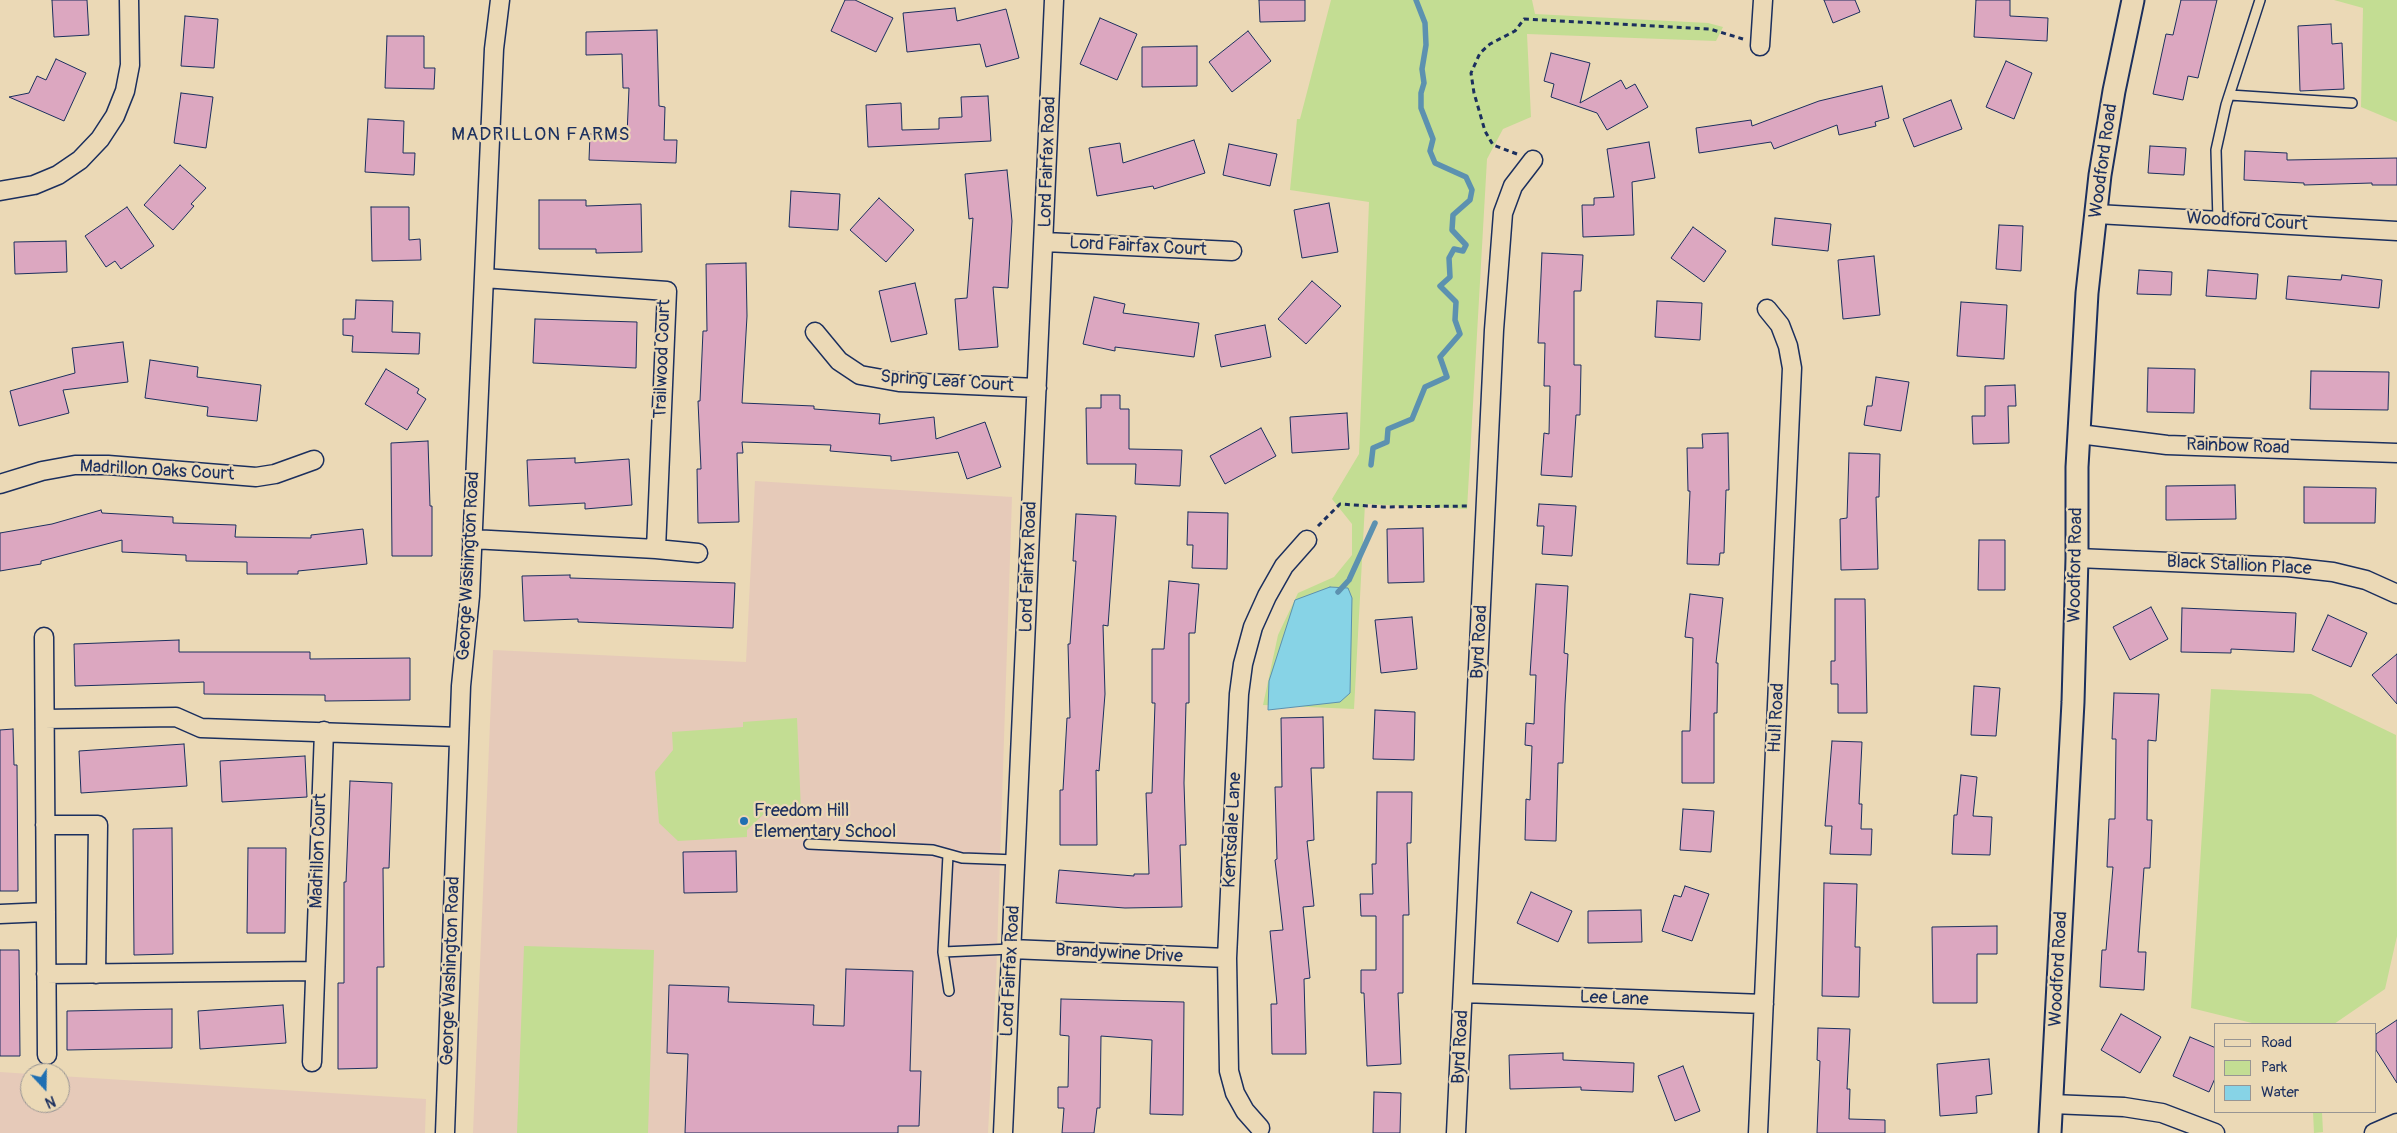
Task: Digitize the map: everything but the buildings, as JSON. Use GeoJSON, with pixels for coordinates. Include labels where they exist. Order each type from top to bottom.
{"type":"FeatureCollection","features":[{"type":"Feature","properties":{"kind":"street"},"geometry":{"type":"LineString","coordinates":[[0,191],[34,185],[58,175],[80,160],[100,139],[115,116],[125,91],[130,65],[129,0]]}},
{"type":"Feature","properties":{"kind":"street","name":"George Washington Road"},"geometry":{"type":"LineString","coordinates":[[445,1133],[459,737],[472,539],[494,49],[500,0]]}},
{"type":"Feature","properties":{"kind":"street","name":"Lord Fairfax Road"},"geometry":{"type":"LineString","coordinates":[[1003,1133],[1045,242],[1054,0]]}},
{"type":"Feature","properties":{"kind":"street"},"geometry":{"type":"LineString","coordinates":[[1760,46],[1763,0]]}},
{"type":"Feature","properties":{"kind":"street","name":"Woodford Road"},"geometry":{"type":"LineString","coordinates":[[2050,1133],[2073,702],[2078,558],[2077,467],[2087,293],[2100,175],[2114,91],[2133,0]]}},
{"type":"Feature","properties":{"kind":"street","name":"Byrd Road"},"geometry":{"type":"LineString","coordinates":[[1456,1133],[1494,330],[1503,213],[1513,186],[1533,160]]}},
{"type":"Feature","properties":{"kind":"street","name":"Woodford Court"},"geometry":{"type":"LineString","coordinates":[[2097,214],[2397,231]]}},
{"type":"Feature","properties":{"kind":"street","name":"Lord Fairfax Court"},"geometry":{"type":"LineString","coordinates":[[1045,242],[1232,251]]}},
{"type":"Feature","properties":{"kind":"street","name":"Trailwood Court"},"geometry":{"type":"LineString","coordinates":[[484,278],[667,291],[656,549]]}},
{"type":"Feature","properties":{"kind":"street","name":"Hull Road"},"geometry":{"type":"LineString","coordinates":[[1758,1133],[1792,368],[1788,346],[1780,325],[1767,309]]}},
{"type":"Feature","properties":{"kind":"street","name":"Spring Leaf Court"},"geometry":{"type":"LineString","coordinates":[[815,332],[839,361],[860,375],[900,382],[1037,388]]}},
{"type":"Feature","properties":{"kind":"street","name":"Rainbow Road"},"geometry":{"type":"LineString","coordinates":[[2079,434],[2167,445],[2397,453]]}},
{"type":"Feature","properties":{"kind":"street","name":"Madrillon Oaks Court"},"geometry":{"type":"LineString","coordinates":[[0,484],[42,471],[75,465],[108,465],[256,477],[275,474],[314,460]]}},
{"type":"Feature","properties":{"kind":"street"},"geometry":{"type":"LineString","coordinates":[[472,539],[698,553]]}},
{"type":"Feature","properties":{"kind":"street","name":"Kentsdale Lane"},"geometry":{"type":"LineString","coordinates":[[1260,1128],[1245,1111],[1238,1099],[1229,1071],[1227,958],[1239,694],[1243,664],[1253,627],[1267,596],[1284,566],[1307,540]]}},
{"type":"Feature","properties":{"kind":"street","name":"Black Stallion Place"},"geometry":{"type":"LineString","coordinates":[[2078,558],[2288,567],[2333,572],[2366,580],[2397,594]]}},
{"type":"Feature","properties":{"kind":"street"},"geometry":{"type":"LineString","coordinates":[[44,637],[47,1055]]}},
{"type":"Feature","properties":{"kind":"street"},"geometry":{"type":"LineString","coordinates":[[44,720],[176,717],[200,728],[459,737]]}},
{"type":"Feature","properties":{"kind":"street","name":"Madrillon Court"},"geometry":{"type":"LineString","coordinates":[[312,1062],[324,732]]}},
{"type":"Feature","properties":{"kind":"street"},"geometry":{"type":"LineString","coordinates":[[45,825],[98,825],[96,974]]}},
{"type":"Feature","properties":{"kind":"street"},"geometry":{"type":"LineString","coordinates":[[0,914],[46,912]]}},
{"type":"Feature","properties":{"kind":"street","name":"Brandywine Drive"},"geometry":{"type":"LineString","coordinates":[[1011,949],[1227,958]]}},
{"type":"Feature","properties":{"kind":"street"},"geometry":{"type":"LineString","coordinates":[[46,974],[315,971]]}},
{"type":"Feature","properties":{"kind":"street","name":"Lee Lane"},"geometry":{"type":"LineString","coordinates":[[1463,993],[1764,1004]]}},
{"type":"Feature","properties":{"kind":"street"},"geometry":{"type":"LineString","coordinates":[[2052,1104],[2124,1107],[2162,1113],[2216,1133]]}},
{"type":"Feature","properties":{"kind":"street"},"geometry":{"type":"LineString","coordinates":[[2374,1133],[2397,1123]]}},
{"type":"Feature","properties":{"kind":"lane"},"geometry":{"type":"LineString","coordinates":[[2218,221],[2216,150],[2230,95],[2260,0]]}},
{"type":"Feature","properties":{"kind":"lane"},"geometry":{"type":"LineString","coordinates":[[2230,95],[2352,103]]}},
{"type":"Feature","properties":{"kind":"lane"},"geometry":{"type":"LineString","coordinates":[[809,844],[933,850],[962,858],[1016,860]]}},
{"type":"Feature","properties":{"kind":"lane"},"geometry":{"type":"LineString","coordinates":[[948,854],[943,952],[949,991]]}},
{"type":"Feature","properties":{"kind":"lane"},"geometry":{"type":"LineString","coordinates":[[943,952],[1011,949]]}},
{"type":"Feature","properties":{"kind":"path"},"geometry":{"type":"LineString","coordinates":[[1533,160],[1493,145],[1485,132],[1474,93],[1472,73],[1480,53],[1490,44],[1515,31],[1524,19],[1710,28],[1760,46]]}},
{"type":"Feature","properties":{"kind":"path"},"geometry":{"type":"LineString","coordinates":[[1307,540],[1335,507],[1340,504],[1383,507],[1486,506]]}},
{"type":"Feature","properties":{"kind":"shaded area","name":"Freedom Hill Elementary School"},"geometry":{"type":"Polygon","coordinates":[[[755,481],[1012,497],[996,981],[988,1133],[473,1133],[493,650],[746,662],[755,481]]]}},
{"type":"Feature","properties":{"kind":"shaded area"},"geometry":{"type":"Polygon","coordinates":[[[0,1072],[20,1073],[20,1113],[70,1113],[70,1077],[426,1099],[425,1133],[0,1133],[0,1072]]]}},
{"type":"Feature","properties":{"kind":"green space"},"geometry":{"type":"Polygon","coordinates":[[[1331,0],[1532,0],[1535,14],[1708,23],[1723,27],[1716,41],[1527,34],[1531,117],[1503,129],[1487,159],[1467,509],[1365,504],[1354,709],[1263,705],[1278,635],[1298,593],[1334,577],[1352,555],[1352,524],[1332,499],[1359,454],[1369,202],[1290,190],[1297,119],[1300,119],[1331,0]]]}},
{"type":"Feature","properties":{"kind":"green space"},"geometry":{"type":"Polygon","coordinates":[[[2334,0],[2397,0],[2397,122],[2361,107],[2363,8],[2334,0]]]}},
{"type":"Feature","properties":{"kind":"green space"},"geometry":{"type":"Polygon","coordinates":[[[2211,689],[2311,694],[2396,735],[2397,936],[2385,989],[2335,1023],[2252,1023],[2191,1008],[2211,689]]]}},
{"type":"Feature","properties":{"kind":"green space"},"geometry":{"type":"Polygon","coordinates":[[[797,718],[801,810],[767,811],[747,830],[747,837],[678,841],[659,823],[655,772],[673,750],[672,732],[743,727],[743,722],[797,718]]]}},
{"type":"Feature","properties":{"kind":"green space"},"geometry":{"type":"Polygon","coordinates":[[[524,946],[654,950],[648,1133],[517,1133],[524,946]]]}},
{"type":"Feature","properties":{"kind":"green space"},"geometry":{"type":"Polygon","coordinates":[[[2313,1113],[2322,1113],[2323,1132],[2314,1133],[2313,1113]]]}},
{"type":"Feature","properties":{"kind":"water"},"geometry":{"type":"Polygon","coordinates":[[[1330,587],[1348,588],[1352,598],[1350,693],[1340,702],[1268,710],[1269,681],[1295,600],[1330,587]]]}},
{"type":"Feature","properties":{"kind":"waterway"},"geometry":{"type":"LineString","coordinates":[[1371,465],[1373,448],[1387,442],[1388,429],[1412,419],[1425,387],[1447,377],[1440,357],[1460,334],[1455,320],[1456,302],[1440,286],[1450,277],[1449,258],[1454,249],[1463,251],[1466,245],[1452,230],[1453,215],[1470,200],[1472,190],[1466,177],[1435,163],[1430,151],[1433,139],[1421,108],[1421,93],[1424,83],[1422,69],[1426,45],[1425,23],[1416,0]]}},
{"type":"Feature","properties":{"kind":"waterway"},"geometry":{"type":"LineString","coordinates":[[1338,592],[1349,580],[1375,523]]}},
{"type":"Feature","properties":{"kind":"place","name":"Freedom Hill Elementary School"},"geometry":{"type":"Point","coordinates":[744,821]}},
{"type":"Feature","properties":{"kind":"district","name":"MADRILLON FARMS"},"geometry":{"type":"Point","coordinates":[541,135]}}]}
